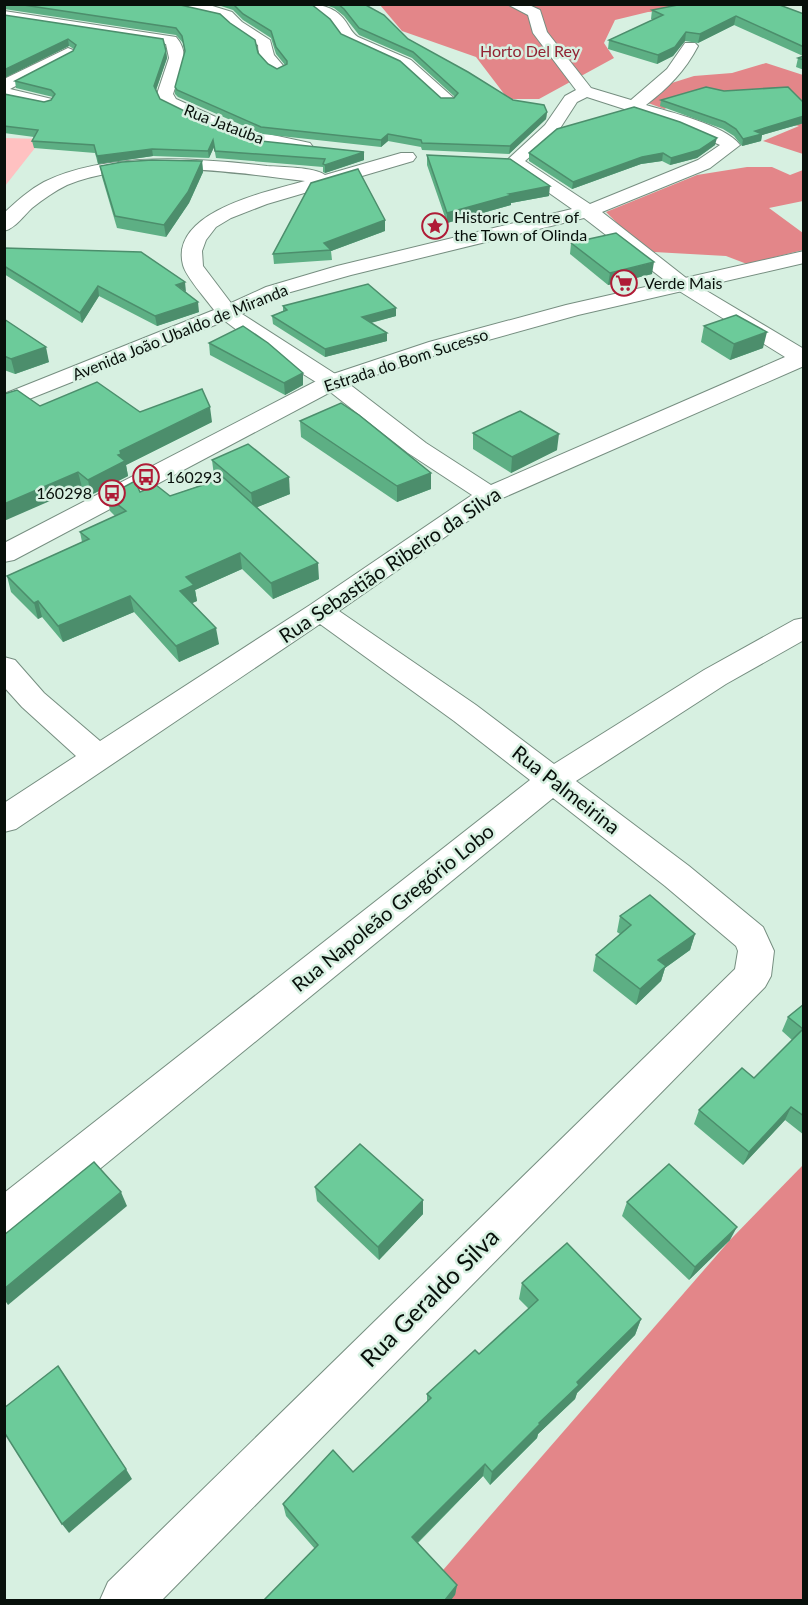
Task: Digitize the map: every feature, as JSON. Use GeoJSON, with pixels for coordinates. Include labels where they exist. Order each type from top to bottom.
{"type":"FeatureCollection","features":[{"type":"Feature","properties":{"kind":"street"},"geometry":{"type":"LineString","coordinates":[[174,4],[215,11],[229,16],[237,26],[265,43],[266,56],[278,69]]}},
{"type":"Feature","properties":{"kind":"street"},"geometry":{"type":"LineString","coordinates":[[313,4],[338,21],[347,36],[406,63],[448,100]]}},
{"type":"Feature","properties":{"kind":"street"},"geometry":{"type":"LineString","coordinates":[[514,4],[536,13],[540,33],[585,91],[633,106],[670,78],[681,65],[690,46]]}},
{"type":"Feature","properties":{"kind":"street","name":"Rua Jataúba"},"geometry":{"type":"LineString","coordinates":[[4,15],[171,40],[177,51],[173,73],[165,94],[169,102],[233,132],[259,141],[322,148]]}},
{"type":"Feature","properties":{"kind":"street"},"geometry":{"type":"LineString","coordinates":[[4,86],[68,53]]}},
{"type":"Feature","properties":{"kind":"street"},"geometry":{"type":"LineString","coordinates":[[585,91],[571,99],[551,129],[508,161],[588,212],[683,285],[803,359]]}},
{"type":"Feature","properties":{"kind":"street"},"geometry":{"type":"LineString","coordinates":[[4,93],[46,102]]}},
{"type":"Feature","properties":{"kind":"street","name":"Avenida João Ubaldo de Miranda"},"geometry":{"type":"LineString","coordinates":[[4,402],[227,313],[273,291],[344,270],[588,212],[704,164],[731,146],[719,138],[633,106]]}},
{"type":"Feature","properties":{"kind":"street"},"geometry":{"type":"LineString","coordinates":[[365,153],[413,157],[328,178],[224,214],[209,223],[196,239],[192,251],[193,266],[227,313],[266,341],[332,382],[417,448],[489,495]]}},
{"type":"Feature","properties":{"kind":"street"},"geometry":{"type":"LineString","coordinates":[[4,225],[26,202],[55,184],[70,178],[110,170],[203,166],[328,178]]}},
{"type":"Feature","properties":{"kind":"street","name":"Estrada do Bom Sucesso"},"geometry":{"type":"LineString","coordinates":[[4,554],[332,382],[437,347],[804,257]]}},
{"type":"Feature","properties":{"kind":"street","name":"Rua Sebastião Ribeiro da Silva"},"geometry":{"type":"LineString","coordinates":[[4,820],[320,612],[489,495],[803,359]]}},
{"type":"Feature","properties":{"kind":"street","name":"Rua Palmeirina"},"geometry":{"type":"LineString","coordinates":[[320,612],[465,712],[677,876],[750,937],[756,951],[752,976],[733,996]]}},
{"type":"Feature","properties":{"kind":"street","name":"Rua Napoleão Gregório Lobo"},"geometry":{"type":"LineString","coordinates":[[4,1220],[553,780],[715,677],[804,627]]}},
{"type":"Feature","properties":{"kind":"street"},"geometry":{"type":"LineString","coordinates":[[4,667],[33,700],[97,757]]}},
{"type":"Feature","properties":{"kind":"street","name":"Rua Geraldo Silva"},"geometry":{"type":"LineString","coordinates":[[126,1600],[733,996]]}},
{"type":"Feature","properties":{"kind":"shaded area"},"geometry":{"type":"Polygon","coordinates":[[[5,138],[42,139],[5,186],[5,138]]]}},
{"type":"Feature","properties":{"kind":"green space","name":"Horto Del Rey"},"geometry":{"type":"Polygon","coordinates":[[[380,5],[770,5],[648,12],[615,20],[604,43],[614,58],[539,99],[508,99],[476,57],[402,31],[380,5]]]}},
{"type":"Feature","properties":{"kind":"green space"},"geometry":{"type":"Polygon","coordinates":[[[766,63],[803,75],[803,154],[763,141],[799,126],[734,113],[701,96],[664,109],[635,98],[659,87],[694,76],[732,73],[766,63]]]}},
{"type":"Feature","properties":{"kind":"green space"},"geometry":{"type":"Polygon","coordinates":[[[747,167],[772,167],[790,175],[803,170],[803,201],[769,208],[803,233],[803,250],[747,264],[726,256],[654,252],[626,232],[606,212],[697,175],[747,167]]]}},
{"type":"Feature","properties":{"kind":"green space"},"geometry":{"type":"Polygon","coordinates":[[[803,1165],[803,1600],[417,1600],[730,1240],[803,1165]]]}},
{"type":"Feature","properties":{"kind":"building"},"geometry":{"type":"Polygon","coordinates":[[[17,4],[176,4],[220,14],[255,40],[258,53],[268,64],[277,69],[287,64],[287,61],[276,47],[271,31],[243,14],[233,4],[311,4],[330,19],[341,34],[400,61],[441,98],[454,98],[458,93],[413,52],[359,28],[338,4],[364,4],[384,15],[408,39],[513,100],[544,105],[547,112],[510,146],[422,143],[421,140],[388,134],[381,140],[261,127],[177,90],[175,87],[185,51],[182,36],[176,28],[17,4]]]}},
{"type":"Feature","properties":{"kind":"building"},"geometry":{"type":"Polygon","coordinates":[[[683,4],[777,4],[804,14],[804,47],[736,16],[700,34],[686,32],[675,47],[658,55],[609,40],[663,15],[652,10],[683,4]]]}},
{"type":"Feature","properties":{"kind":"building"},"geometry":{"type":"Polygon","coordinates":[[[4,15],[163,39],[166,51],[154,86],[160,99],[225,131],[252,140],[364,152],[325,165],[323,164],[325,159],[215,151],[213,140],[208,151],[152,149],[97,156],[94,145],[32,141],[38,130],[4,126],[4,94],[44,102],[51,100],[55,94],[51,90],[15,81],[73,51],[76,45],[68,39],[4,70],[4,15]]]}},
{"type":"Feature","properties":{"kind":"building"},"geometry":{"type":"Polygon","coordinates":[[[706,87],[724,91],[788,87],[804,103],[804,116],[755,131],[762,134],[743,139],[736,129],[725,122],[661,100],[706,87]]]}},
{"type":"Feature","properties":{"kind":"building"},"geometry":{"type":"Polygon","coordinates":[[[634,107],[680,122],[717,138],[699,150],[671,158],[663,153],[642,157],[573,182],[529,153],[557,129],[634,107]]]}},
{"type":"Feature","properties":{"kind":"building"},"geometry":{"type":"Polygon","coordinates":[[[427,155],[510,159],[550,186],[509,194],[512,195],[447,213],[427,155]]]}},
{"type":"Feature","properties":{"kind":"building"},"geometry":{"type":"Polygon","coordinates":[[[152,160],[202,161],[188,192],[164,225],[115,216],[100,166],[152,160]]]}},
{"type":"Feature","properties":{"kind":"building"},"geometry":{"type":"Polygon","coordinates":[[[358,169],[385,220],[324,243],[331,250],[273,254],[311,183],[358,169]]]}},
{"type":"Feature","properties":{"kind":"building"},"geometry":{"type":"Polygon","coordinates":[[[616,233],[654,262],[610,273],[571,243],[616,233]]]}},
{"type":"Feature","properties":{"kind":"building"},"geometry":{"type":"Polygon","coordinates":[[[4,248],[141,252],[185,282],[176,285],[198,302],[155,316],[98,286],[80,313],[4,266],[4,248]]]}},
{"type":"Feature","properties":{"kind":"building"},"geometry":{"type":"Polygon","coordinates":[[[368,284],[396,308],[362,317],[387,333],[325,349],[272,316],[287,310],[283,306],[368,284]]]}},
{"type":"Feature","properties":{"kind":"building"},"geometry":{"type":"Polygon","coordinates":[[[736,315],[767,332],[734,344],[704,326],[736,315]]]}},
{"type":"Feature","properties":{"kind":"building"},"geometry":{"type":"Polygon","coordinates":[[[4,319],[46,347],[11,359],[4,356],[4,319]]]}},
{"type":"Feature","properties":{"kind":"building"},"geometry":{"type":"Polygon","coordinates":[[[243,326],[268,343],[303,373],[284,383],[209,343],[243,326]]]}},
{"type":"Feature","properties":{"kind":"building"},"geometry":{"type":"Polygon","coordinates":[[[97,382],[140,412],[202,389],[210,407],[120,451],[121,454],[118,455],[125,461],[88,480],[78,472],[4,504],[4,394],[17,390],[40,406],[97,382]]]}},
{"type":"Feature","properties":{"kind":"building"},"geometry":{"type":"Polygon","coordinates":[[[341,403],[431,473],[397,486],[300,421],[341,403]]]}},
{"type":"Feature","properties":{"kind":"building"},"geometry":{"type":"Polygon","coordinates":[[[520,411],[559,434],[512,457],[473,433],[520,411]]]}},
{"type":"Feature","properties":{"kind":"building"},"geometry":{"type":"Polygon","coordinates":[[[248,444],[289,477],[251,493],[212,460],[248,444]]]}},
{"type":"Feature","properties":{"kind":"building"},"geometry":{"type":"Polygon","coordinates":[[[224,478],[318,563],[271,583],[240,553],[186,577],[194,585],[180,591],[216,628],[176,646],[130,596],[58,626],[38,601],[34,603],[7,576],[89,539],[80,532],[126,511],[107,496],[135,481],[140,492],[156,485],[170,496],[224,478]]]}},
{"type":"Feature","properties":{"kind":"building"},"geometry":{"type":"Polygon","coordinates":[[[650,895],[695,934],[658,960],[666,966],[640,989],[596,955],[631,925],[620,916],[650,895]]]}},
{"type":"Feature","properties":{"kind":"building"},"geometry":{"type":"Polygon","coordinates":[[[804,1004],[804,1116],[791,1107],[749,1152],[699,1110],[742,1068],[754,1078],[803,1029],[788,1017],[804,1004]]]}},
{"type":"Feature","properties":{"kind":"building"},"geometry":{"type":"Polygon","coordinates":[[[360,1144],[423,1200],[378,1247],[315,1187],[360,1144]]]}},
{"type":"Feature","properties":{"kind":"building"},"geometry":{"type":"Polygon","coordinates":[[[94,1162],[121,1192],[4,1289],[4,1235],[94,1162]]]}},
{"type":"Feature","properties":{"kind":"building"},"geometry":{"type":"Polygon","coordinates":[[[669,1164],[737,1227],[695,1267],[627,1202],[669,1164]]]}},
{"type":"Feature","properties":{"kind":"building"},"geometry":{"type":"Polygon","coordinates":[[[567,1243],[641,1319],[577,1382],[579,1385],[492,1472],[485,1464],[412,1537],[457,1585],[445,1600],[264,1600],[318,1545],[283,1504],[333,1450],[353,1472],[431,1398],[427,1394],[475,1350],[479,1354],[538,1300],[522,1283],[567,1243]]]}},
{"type":"Feature","properties":{"kind":"building"},"geometry":{"type":"Polygon","coordinates":[[[58,1366],[126,1469],[62,1524],[4,1432],[4,1408],[58,1366]]]}},
{"type":"Feature","properties":{"kind":"place","name":"Historic Centre of the Town of Olinda"},"geometry":{"type":"Point","coordinates":[435,226]}},
{"type":"Feature","properties":{"kind":"place","name":"Verde Mais"},"geometry":{"type":"Point","coordinates":[624,283]}},
{"type":"Feature","properties":{"kind":"place","name":"160293"},"geometry":{"type":"Point","coordinates":[146,477]}},
{"type":"Feature","properties":{"kind":"place","name":"160298"},"geometry":{"type":"Point","coordinates":[112,493]}}]}
